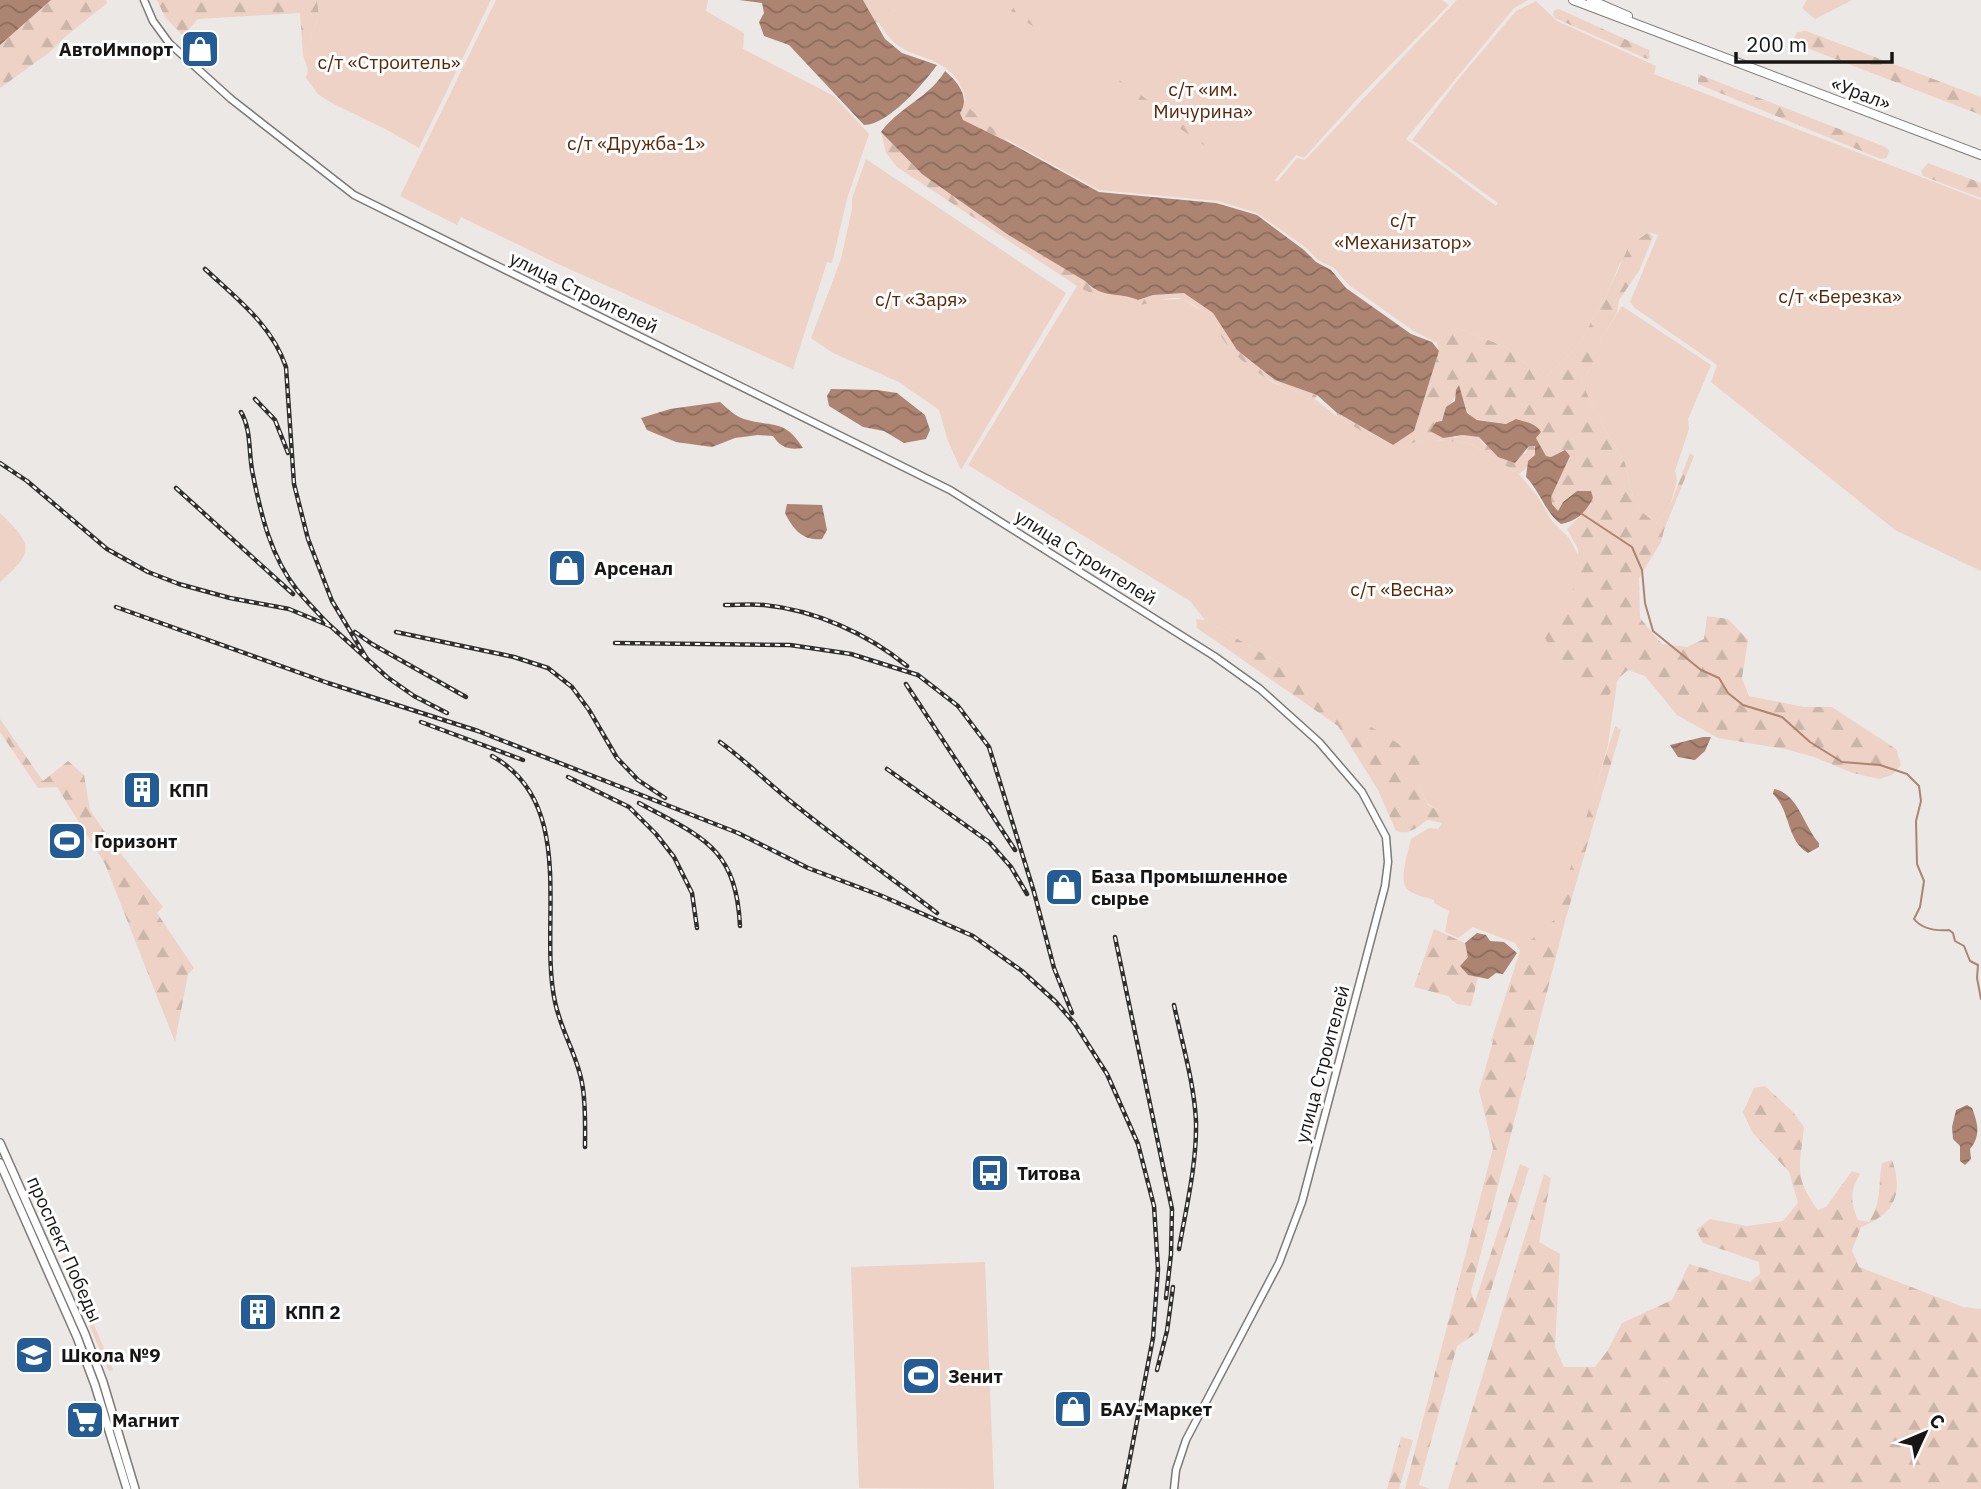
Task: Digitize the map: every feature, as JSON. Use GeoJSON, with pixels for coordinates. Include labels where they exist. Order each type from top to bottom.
{"type":"FeatureCollection","features":[{"type":"Feature","properties":{"kind":"highway","name":"«Урал»"},"geometry":{"type":"LineString","coordinates":[[1573,0],[1981,155]]}},
{"type":"Feature","properties":{"kind":"highway","name":"«Урал»"},"geometry":{"type":"LineString","coordinates":[[1591,0],[1679,36],[1981,149]]}},
{"type":"Feature","properties":{"kind":"main road","name":"улица Строителей"},"geometry":{"type":"LineString","coordinates":[[144,0],[153,21],[169,43],[231,99],[354,195],[950,490],[1214,656],[1260,689],[1319,742],[1362,792],[1387,837],[1385,886],[1302,1202],[1279,1264],[1186,1440],[1176,1470],[1174,1489]]}},
{"type":"Feature","properties":{"kind":"main road","name":"проспект Победы"},"geometry":{"type":"LineString","coordinates":[[0,1143],[85,1334],[105,1388],[135,1489]]}},
{"type":"Feature","properties":{"kind":"main road","name":"проспект Победы"},"geometry":{"type":"LineString","coordinates":[[0,1163],[77,1337],[127,1489]]}},
{"type":"Feature","properties":{"kind":"green space"},"geometry":{"type":"Polygon","coordinates":[[[51,0],[106,0],[107,3],[50,52],[0,88],[0,45],[51,0]]]}},
{"type":"Feature","properties":{"kind":"green space"},"geometry":{"type":"Polygon","coordinates":[[[157,0],[317,0],[319,17],[303,55],[300,13],[198,19],[183,36],[165,17],[157,0]]]}},
{"type":"Feature","properties":{"kind":"green space","name":"с/т «Строитель»"},"geometry":{"type":"Polygon","coordinates":[[[317,0],[491,0],[419,148],[330,102],[318,94],[306,78],[308,70],[303,55],[319,17],[317,0]]]}},
{"type":"Feature","properties":{"kind":"green space","name":"с/т «Дружба-1»"},"geometry":{"type":"Polygon","coordinates":[[[496,0],[708,0],[706,11],[744,33],[743,49],[834,96],[869,134],[847,199],[832,263],[827,262],[793,369],[558,264],[461,217],[457,225],[400,196],[496,0]]]}},
{"type":"Feature","properties":{"kind":"green space"},"geometry":{"type":"Polygon","coordinates":[[[863,0],[886,0],[891,4],[884,24],[875,22],[863,0]]]}},
{"type":"Feature","properties":{"kind":"green space"},"geometry":{"type":"Polygon","coordinates":[[[866,0],[1442,0],[1449,5],[1304,158],[1296,155],[1275,180],[1277,182],[1297,158],[1305,160],[1457,0],[1528,0],[1514,8],[1406,139],[1496,206],[1498,203],[1412,140],[1516,11],[1536,1],[1557,21],[1656,66],[1654,74],[1981,200],[1981,571],[1895,530],[1711,382],[1717,365],[1635,308],[1630,302],[1658,235],[1649,232],[1620,263],[1608,292],[1578,346],[1544,379],[1506,347],[1457,328],[1437,343],[1412,330],[1349,285],[1334,268],[1318,260],[1305,247],[1257,213],[1218,201],[1099,190],[968,118],[963,91],[950,71],[896,44],[881,27],[866,0]]]}},
{"type":"Feature","properties":{"kind":"green space"},"geometry":{"type":"Polygon","coordinates":[[[1807,0],[1852,0],[1815,19],[1802,8],[1807,0]]]}},
{"type":"Feature","properties":{"kind":"green space"},"geometry":{"type":"Polygon","coordinates":[[[1014,7],[1273,187],[1270,191],[1011,11],[1014,7]]]}},
{"type":"Feature","properties":{"kind":"green space"},"geometry":{"type":"Polygon","coordinates":[[[1559,9],[1649,50],[1650,58],[1555,18],[1553,14],[1559,9]]]}},
{"type":"Feature","properties":{"kind":"green space"},"geometry":{"type":"Polygon","coordinates":[[[1806,31],[1981,97],[1981,115],[1799,45],[1794,38],[1797,32],[1806,31]]]}},
{"type":"Feature","properties":{"kind":"green space"},"geometry":{"type":"Polygon","coordinates":[[[1698,74],[1883,146],[1889,150],[1887,158],[1881,159],[1698,84],[1698,74]]]}},
{"type":"Feature","properties":{"kind":"green space"},"geometry":{"type":"Polygon","coordinates":[[[964,99],[971,110],[1010,143],[962,120],[960,113],[964,107],[964,99]]]}},
{"type":"Feature","properties":{"kind":"green space"},"geometry":{"type":"Polygon","coordinates":[[[881,132],[922,174],[1098,291],[1138,300],[1153,295],[1184,293],[1213,313],[1237,350],[1275,380],[1317,395],[1315,399],[1282,386],[1255,370],[1229,348],[1203,312],[1185,300],[1173,298],[1130,305],[1106,299],[1077,286],[897,167],[886,153],[881,132]]]}},
{"type":"Feature","properties":{"kind":"green space","name":"с/т «Заря»"},"geometry":{"type":"Polygon","coordinates":[[[866,159],[1066,293],[961,470],[948,441],[939,410],[899,382],[833,353],[811,338],[841,259],[852,198],[866,159]]]}},
{"type":"Feature","properties":{"kind":"green space"},"geometry":{"type":"Polygon","coordinates":[[[1928,163],[1981,183],[1981,198],[1923,176],[1921,171],[1928,163]]]}},
{"type":"Feature","properties":{"kind":"green space"},"geometry":{"type":"Polygon","coordinates":[[[1649,232],[1653,237],[1639,271],[1619,300],[1617,313],[1597,346],[1600,357],[1581,381],[1625,463],[1633,496],[1643,513],[1656,523],[1670,506],[1690,453],[1694,456],[1661,542],[1639,578],[1640,618],[1662,644],[1687,647],[1704,639],[1707,616],[1728,619],[1748,640],[1742,678],[1749,696],[1804,707],[1832,707],[1896,749],[1901,765],[1892,775],[1879,779],[1853,773],[1814,757],[1785,749],[1718,738],[1677,715],[1645,676],[1628,670],[1620,677],[1609,695],[1595,695],[1575,686],[1562,670],[1545,638],[1579,579],[1578,549],[1567,529],[1582,514],[1584,492],[1577,491],[1563,501],[1558,511],[1552,504],[1551,497],[1570,456],[1564,450],[1551,457],[1546,456],[1536,438],[1541,432],[1538,427],[1522,422],[1507,424],[1473,417],[1466,408],[1459,386],[1442,421],[1454,438],[1463,435],[1479,437],[1484,445],[1525,454],[1529,446],[1535,446],[1535,455],[1528,461],[1527,468],[1519,474],[1470,443],[1423,439],[1394,450],[1338,417],[1336,412],[1392,445],[1414,431],[1439,351],[1437,343],[1457,328],[1506,347],[1544,379],[1578,346],[1608,292],[1629,246],[1649,232]]]}},
{"type":"Feature","properties":{"kind":"green space","name":"с/т «Весна»"},"geometry":{"type":"Polygon","coordinates":[[[1077,286],[1113,301],[1140,305],[1154,300],[1183,299],[1208,315],[1234,353],[1273,383],[1315,399],[1338,417],[1394,449],[1423,439],[1470,443],[1519,474],[1538,497],[1552,521],[1569,538],[1623,640],[1608,745],[1566,893],[1513,1046],[1491,1041],[1520,951],[1515,943],[1473,927],[1458,938],[1445,932],[1449,911],[1434,903],[1434,900],[1410,891],[1405,885],[1404,872],[1411,839],[1429,828],[1438,829],[1447,816],[1428,804],[1420,789],[1291,678],[1286,667],[1205,620],[1190,601],[968,465],[1077,286]]]}},
{"type":"Feature","properties":{"kind":"green space"},"geometry":{"type":"Polygon","coordinates":[[[1622,306],[1711,365],[1688,419],[1689,429],[1675,471],[1677,480],[1670,506],[1656,523],[1643,513],[1633,496],[1625,463],[1581,381],[1600,357],[1596,347],[1622,306]]]}},
{"type":"Feature","properties":{"kind":"green space"},"geometry":{"type":"Polygon","coordinates":[[[0,513],[19,533],[26,548],[19,563],[0,582],[0,513]]]}},
{"type":"Feature","properties":{"kind":"green space"},"geometry":{"type":"Polygon","coordinates":[[[1196,619],[1205,620],[1286,667],[1292,678],[1436,767],[1420,789],[1428,805],[1448,816],[1443,823],[1427,820],[1409,831],[1396,831],[1378,790],[1338,726],[1197,628],[1196,619]]]}},
{"type":"Feature","properties":{"kind":"green space"},"geometry":{"type":"Polygon","coordinates":[[[0,719],[43,781],[68,761],[84,775],[90,810],[163,907],[157,913],[194,968],[188,974],[175,1042],[105,864],[57,787],[38,788],[0,732],[0,719]]]}},
{"type":"Feature","properties":{"kind":"green space"},"geometry":{"type":"Polygon","coordinates":[[[1615,726],[1621,730],[1565,921],[1471,1292],[1475,1302],[1520,1164],[1529,1168],[1478,1332],[1457,1346],[1419,1485],[1430,1489],[1405,1489],[1493,1148],[1479,1091],[1524,946],[1554,920],[1615,726]]]}},
{"type":"Feature","properties":{"kind":"green space"},"geometry":{"type":"Polygon","coordinates":[[[1434,929],[1465,943],[1468,956],[1460,966],[1468,975],[1478,977],[1471,1006],[1457,1004],[1448,996],[1414,987],[1434,929]]]}},
{"type":"Feature","properties":{"kind":"green space"},"geometry":{"type":"Polygon","coordinates":[[[1765,1086],[1793,1112],[1804,1127],[1800,1171],[1805,1188],[1818,1210],[1826,1207],[1852,1171],[1860,1174],[1853,1191],[1855,1214],[1858,1220],[1869,1222],[1878,1200],[1882,1163],[1892,1160],[1897,1183],[1896,1193],[1881,1216],[1861,1227],[1852,1250],[1859,1267],[1963,1307],[1981,1309],[1981,1489],[1448,1489],[1544,1174],[1551,1178],[1539,1242],[1560,1254],[1555,1347],[1564,1367],[1595,1367],[1608,1350],[1622,1323],[1672,1300],[1689,1264],[1750,1282],[1760,1274],[1759,1262],[1703,1243],[1696,1230],[1710,1219],[1747,1226],[1783,1221],[1798,1203],[1789,1172],[1752,1132],[1743,1112],[1754,1088],[1765,1086]]]}},
{"type":"Feature","properties":{"kind":"green space"},"geometry":{"type":"Polygon","coordinates":[[[65,1256],[113,1370],[109,1371],[61,1258],[65,1256]]]}},
{"type":"Feature","properties":{"kind":"green space","name":"Зенит"},"geometry":{"type":"Polygon","coordinates":[[[985,1262],[994,1489],[859,1488],[851,1267],[985,1262]]]}},
{"type":"Feature","properties":{"kind":"green space"},"geometry":{"type":"Polygon","coordinates":[[[1401,1437],[1413,1440],[1399,1489],[1387,1489],[1401,1437]]]}},
{"type":"Feature","properties":{"kind":"water"},"geometry":{"type":"Polygon","coordinates":[[[0,0],[51,0],[0,45],[0,0]]]}},
{"type":"Feature","properties":{"kind":"water"},"geometry":{"type":"Polygon","coordinates":[[[739,0],[863,0],[885,39],[902,53],[937,65],[915,92],[894,111],[884,118],[864,125],[789,45],[764,36],[759,22],[764,13],[762,3],[739,0]]]}},
{"type":"Feature","properties":{"kind":"water"},"geometry":{"type":"Polygon","coordinates":[[[945,71],[961,90],[964,102],[960,113],[963,120],[1099,192],[1216,203],[1257,215],[1316,262],[1331,270],[1346,288],[1411,334],[1432,342],[1439,351],[1414,431],[1393,445],[1336,412],[1317,395],[1275,380],[1237,350],[1213,313],[1184,293],[1153,295],[1138,300],[1098,291],[1007,234],[922,174],[881,132],[896,116],[931,88],[945,71]]]}},
{"type":"Feature","properties":{"kind":"water"},"geometry":{"type":"Polygon","coordinates":[[[1459,385],[1467,413],[1477,420],[1506,424],[1516,419],[1527,422],[1541,432],[1536,438],[1546,456],[1551,457],[1565,450],[1570,456],[1551,497],[1552,504],[1558,511],[1563,502],[1577,491],[1591,491],[1593,498],[1580,515],[1561,524],[1526,477],[1528,461],[1535,455],[1535,446],[1529,446],[1515,463],[1498,457],[1479,437],[1463,435],[1443,438],[1430,431],[1436,422],[1442,421],[1446,407],[1455,401],[1459,385]]]}},
{"type":"Feature","properties":{"kind":"water"},"geometry":{"type":"Polygon","coordinates":[[[831,389],[897,393],[925,415],[930,430],[926,439],[904,443],[884,431],[863,427],[829,406],[827,396],[831,389]]]}},
{"type":"Feature","properties":{"kind":"water"},"geometry":{"type":"Polygon","coordinates":[[[720,402],[741,418],[784,428],[803,448],[786,447],[773,436],[758,435],[735,438],[712,447],[676,442],[647,430],[641,418],[670,409],[720,402]]]}},
{"type":"Feature","properties":{"kind":"water"},"geometry":{"type":"Polygon","coordinates":[[[787,504],[822,505],[827,530],[822,539],[809,538],[795,529],[785,513],[787,504]]]}},
{"type":"Feature","properties":{"kind":"water"},"geometry":{"type":"Polygon","coordinates":[[[1711,737],[1705,751],[1695,760],[1678,757],[1670,745],[1711,737]]]}},
{"type":"Feature","properties":{"kind":"water"},"geometry":{"type":"Polygon","coordinates":[[[1774,789],[1789,797],[1795,804],[1819,847],[1808,853],[1796,841],[1783,809],[1773,794],[1774,789]]]}},
{"type":"Feature","properties":{"kind":"water"},"geometry":{"type":"Polygon","coordinates":[[[1477,933],[1486,935],[1490,941],[1504,942],[1517,953],[1503,974],[1496,973],[1488,979],[1468,975],[1460,966],[1468,957],[1465,943],[1477,933]]]}},
{"type":"Feature","properties":{"kind":"water"},"geometry":{"type":"Polygon","coordinates":[[[1967,1105],[1972,1108],[1977,1130],[1976,1139],[1970,1149],[1971,1159],[1965,1165],[1960,1161],[1960,1146],[1953,1139],[1952,1127],[1956,1110],[1967,1105]]]}},
{"type":"Feature","properties":{"kind":"waterway"},"geometry":{"type":"LineString","coordinates":[[1582,514],[1632,547],[1642,570],[1645,603],[1653,631],[1701,670],[1719,678],[1728,693],[1743,705],[1782,717],[1810,742],[1842,762],[1880,765],[1907,774],[1919,786],[1921,801],[1916,821],[1917,864],[1924,881],[1920,907],[1914,919],[1930,929],[1949,930],[1955,941],[1964,946],[1970,961],[1978,965],[1977,978],[1981,999]]}},
{"type":"Feature","properties":{"kind":"railway"},"geometry":{"type":"LineString","coordinates":[[205,269],[252,313],[280,352],[286,367],[294,484],[308,539],[332,601],[367,659]]}},
{"type":"Feature","properties":{"kind":"railway"},"geometry":{"type":"LineString","coordinates":[[255,399],[275,420],[288,453]]}},
{"type":"Feature","properties":{"kind":"railway"},"geometry":{"type":"LineString","coordinates":[[0,463],[27,481],[107,549],[148,572],[230,598],[289,609],[330,626],[297,590],[274,550],[260,505],[247,427],[241,412]]}},
{"type":"Feature","properties":{"kind":"railway"},"geometry":{"type":"LineString","coordinates":[[176,488],[293,594]]}},
{"type":"Feature","properties":{"kind":"railway"},"geometry":{"type":"LineString","coordinates":[[725,605],[764,605],[821,618],[858,634],[907,666]]}},
{"type":"Feature","properties":{"kind":"railway"},"geometry":{"type":"LineString","coordinates":[[116,607],[328,683],[478,731],[738,833],[808,868],[882,896],[973,936],[1022,971],[1056,1002],[1075,1024],[1107,1074],[1138,1144],[1154,1206],[1158,1269],[1153,1338],[1124,1489]]}},
{"type":"Feature","properties":{"kind":"railway"},"geometry":{"type":"LineString","coordinates":[[325,621],[387,677],[414,696],[447,713]]}},
{"type":"Feature","properties":{"kind":"railway"},"geometry":{"type":"LineString","coordinates":[[355,632],[466,697]]}},
{"type":"Feature","properties":{"kind":"railway"},"geometry":{"type":"LineString","coordinates":[[396,632],[514,657],[548,668],[572,687],[617,758],[638,780],[665,798]]}},
{"type":"Feature","properties":{"kind":"railway"},"geometry":{"type":"LineString","coordinates":[[615,643],[790,645],[851,654],[918,675],[958,706],[989,747],[1034,892],[1054,968],[1072,1013]]}},
{"type":"Feature","properties":{"kind":"railway"},"geometry":{"type":"LineString","coordinates":[[906,684],[1015,850]]}},
{"type":"Feature","properties":{"kind":"railway"},"geometry":{"type":"LineString","coordinates":[[421,722],[523,760]]}},
{"type":"Feature","properties":{"kind":"railway"},"geometry":{"type":"LineString","coordinates":[[720,742],[812,818],[937,913]]}},
{"type":"Feature","properties":{"kind":"railway"},"geometry":{"type":"LineString","coordinates":[[492,756],[519,777],[536,804],[546,834],[550,867],[551,971],[558,1013],[582,1083],[585,1147]]}},
{"type":"Feature","properties":{"kind":"railway"},"geometry":{"type":"LineString","coordinates":[[887,769],[989,842],[1011,867],[1027,894]]}},
{"type":"Feature","properties":{"kind":"railway"},"geometry":{"type":"LineString","coordinates":[[568,777],[629,807],[656,834],[674,857],[692,893],[697,928]]}},
{"type":"Feature","properties":{"kind":"railway"},"geometry":{"type":"LineString","coordinates":[[639,803],[697,836],[723,861],[737,899],[740,926]]}},
{"type":"Feature","properties":{"kind":"railway"},"geometry":{"type":"LineString","coordinates":[[1115,937],[1172,1209],[1166,1298]]}},
{"type":"Feature","properties":{"kind":"railway"},"geometry":{"type":"LineString","coordinates":[[1174,1005],[1190,1077],[1196,1121],[1193,1170],[1179,1249]]}},
{"type":"Feature","properties":{"kind":"railway"},"geometry":{"type":"LineString","coordinates":[[1157,1370],[1167,1331],[1173,1287]]}},
{"type":"Feature","properties":{"kind":"place","name":"АвтоИмпорт"},"geometry":{"type":"Point","coordinates":[200,49]}},
{"type":"Feature","properties":{"kind":"place","name":"Арсенал"},"geometry":{"type":"Point","coordinates":[567,568]}},
{"type":"Feature","properties":{"kind":"place","name":"КПП"},"geometry":{"type":"Point","coordinates":[142,790]}},
{"type":"Feature","properties":{"kind":"place","name":"Горизонт"},"geometry":{"type":"Point","coordinates":[67,841]}},
{"type":"Feature","properties":{"kind":"place","name":"База Промышленное сырье"},"geometry":{"type":"Point","coordinates":[1064,887]}},
{"type":"Feature","properties":{"kind":"place","name":"Титова"},"geometry":{"type":"Point","coordinates":[990,1173]}},
{"type":"Feature","properties":{"kind":"place","name":"КПП 2"},"geometry":{"type":"Point","coordinates":[258,1312]}},
{"type":"Feature","properties":{"kind":"place","name":"Школа №9"},"geometry":{"type":"Point","coordinates":[34,1355]}},
{"type":"Feature","properties":{"kind":"place","name":"Зенит"},"geometry":{"type":"Point","coordinates":[921,1376]}},
{"type":"Feature","properties":{"kind":"place","name":"БАУ-Маркет"},"geometry":{"type":"Point","coordinates":[1073,1409]}},
{"type":"Feature","properties":{"kind":"place","name":"Магнит"},"geometry":{"type":"Point","coordinates":[85,1420]}},
{"type":"Feature","properties":{"kind":"park label","name":"с/т «им. Мичурина»"},"geometry":{"type":"Point","coordinates":[1203,100]}},
{"type":"Feature","properties":{"kind":"park label","name":"с/т «Механизатор»"},"geometry":{"type":"Point","coordinates":[1403,231]}},
{"type":"Feature","properties":{"kind":"park label","name":"с/т «Березка»"},"geometry":{"type":"Point","coordinates":[1840,296]}}]}
